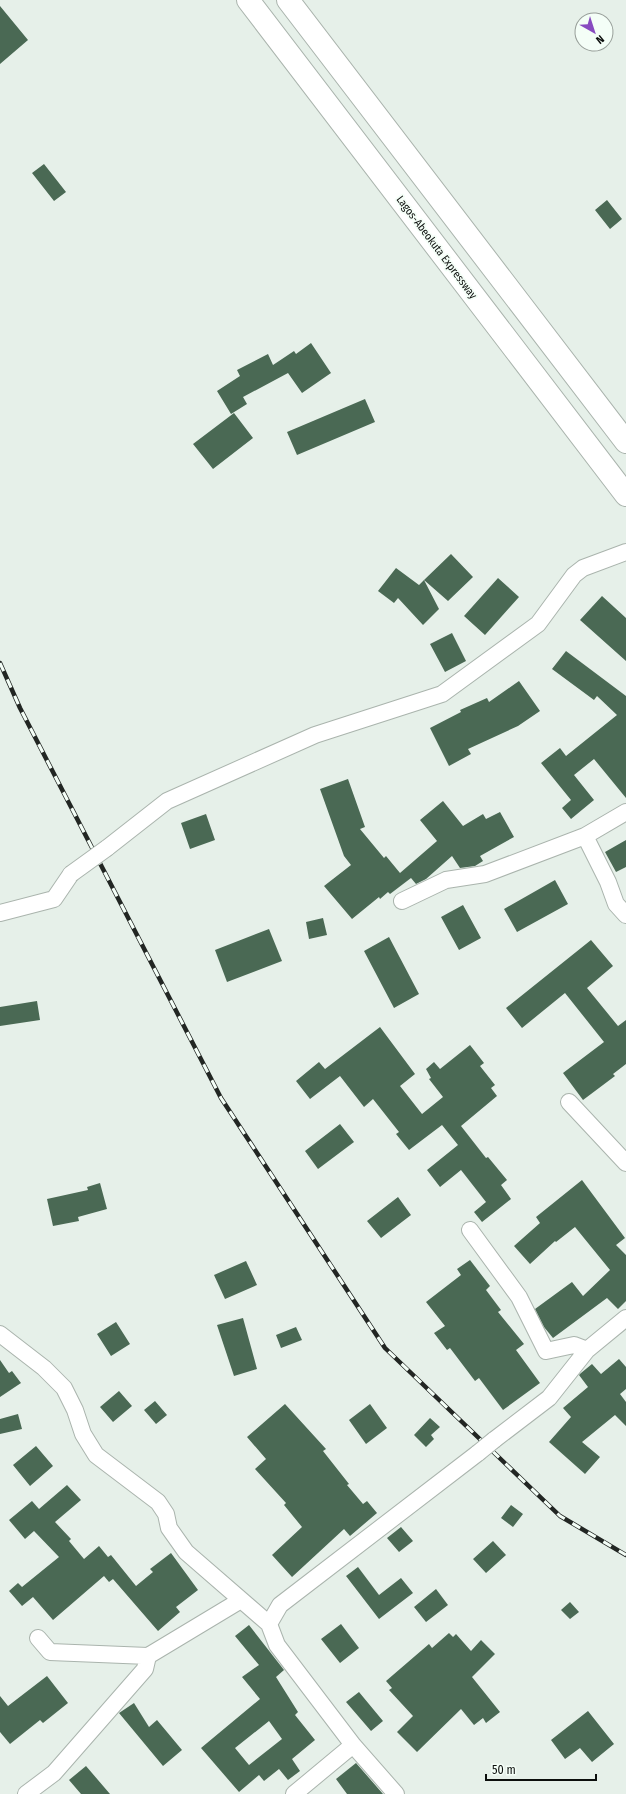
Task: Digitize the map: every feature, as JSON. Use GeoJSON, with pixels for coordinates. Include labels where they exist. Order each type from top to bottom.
{"type":"FeatureCollection","features":[{"type":"Feature","properties":{"kind":"highway","name":"Lagos-Abeokuta Expressway"},"geometry":{"type":"LineString","coordinates":[[248,0],[626,495]]}},
{"type":"Feature","properties":{"kind":"highway"},"geometry":{"type":"LineString","coordinates":[[288,0],[626,442]]}},
{"type":"Feature","properties":{"kind":"street"},"geometry":{"type":"LineString","coordinates":[[0,913],[54,899],[71,874],[167,801],[315,735],[442,694],[538,624],[574,575],[583,568],[626,552]]}},
{"type":"Feature","properties":{"kind":"street"},"geometry":{"type":"LineString","coordinates":[[402,901],[446,880],[485,874],[585,836],[626,812]]}},
{"type":"Feature","properties":{"kind":"street"},"geometry":{"type":"LineString","coordinates":[[585,836],[608,882],[616,904],[626,915]]}},
{"type":"Feature","properties":{"kind":"street"},"geometry":{"type":"LineString","coordinates":[[568,1102],[626,1163]]}},
{"type":"Feature","properties":{"kind":"street"},"geometry":{"type":"LineString","coordinates":[[470,1230],[519,1297],[546,1351],[574,1345],[587,1350]]}},
{"type":"Feature","properties":{"kind":"street"},"geometry":{"type":"LineString","coordinates":[[268,1624],[280,1605],[549,1398],[587,1350],[626,1318]]}},
{"type":"Feature","properties":{"kind":"street"},"geometry":{"type":"LineString","coordinates":[[0,1334],[44,1368],[64,1388],[75,1410],[83,1434],[96,1455],[158,1502],[166,1514],[169,1528],[186,1552],[268,1624],[277,1645],[353,1745],[396,1794]]}},
{"type":"Feature","properties":{"kind":"street"},"geometry":{"type":"LineString","coordinates":[[38,1638],[50,1652],[148,1656],[241,1600]]}},
{"type":"Feature","properties":{"kind":"street"},"geometry":{"type":"LineString","coordinates":[[26,1794],[54,1772],[145,1669],[148,1656]]}},
{"type":"Feature","properties":{"kind":"street"},"geometry":{"type":"LineString","coordinates":[[294,1794],[353,1745]]}},
{"type":"Feature","properties":{"kind":"building"},"geometry":{"type":"Polygon","coordinates":[[[0,6],[28,40],[0,64],[0,6]]]}},
{"type":"Feature","properties":{"kind":"building"},"geometry":{"type":"Polygon","coordinates":[[[44,164],[66,192],[54,201],[32,173],[44,164]]]}},
{"type":"Feature","properties":{"kind":"building"},"geometry":{"type":"Polygon","coordinates":[[[607,200],[622,219],[610,229],[595,210],[607,200]]]}},
{"type":"Feature","properties":{"kind":"building"},"geometry":{"type":"Polygon","coordinates":[[[311,343],[331,373],[302,393],[288,373],[243,397],[247,404],[231,414],[217,391],[240,376],[237,370],[268,354],[273,365],[294,351],[296,354],[311,343]]]}},
{"type":"Feature","properties":{"kind":"building"},"geometry":{"type":"Polygon","coordinates":[[[365,399],[375,422],[297,455],[287,432],[365,399]]]}},
{"type":"Feature","properties":{"kind":"building"},"geometry":{"type":"Polygon","coordinates":[[[234,413],[253,438],[213,469],[193,444],[234,413]]]}},
{"type":"Feature","properties":{"kind":"building"},"geometry":{"type":"Polygon","coordinates":[[[451,554],[473,577],[448,601],[424,580],[451,554]]]}},
{"type":"Feature","properties":{"kind":"building"},"geometry":{"type":"Polygon","coordinates":[[[396,568],[419,585],[424,580],[439,609],[423,625],[398,598],[394,603],[378,591],[396,568]]]}},
{"type":"Feature","properties":{"kind":"building"},"geometry":{"type":"Polygon","coordinates":[[[498,578],[519,597],[485,635],[464,616],[498,578]]]}},
{"type":"Feature","properties":{"kind":"building"},"geometry":{"type":"Polygon","coordinates":[[[602,596],[626,618],[626,661],[580,620],[602,596]]]}},
{"type":"Feature","properties":{"kind":"building"},"geometry":{"type":"Polygon","coordinates":[[[452,633],[466,661],[445,672],[430,644],[452,633]]]}},
{"type":"Feature","properties":{"kind":"building"},"geometry":{"type":"Polygon","coordinates":[[[566,651],[626,696],[626,798],[594,759],[574,775],[594,800],[571,819],[562,808],[571,800],[541,763],[560,748],[566,756],[617,715],[597,696],[594,700],[552,669],[566,651]]]}},
{"type":"Feature","properties":{"kind":"building"},"geometry":{"type":"Polygon","coordinates":[[[519,681],[540,711],[518,726],[468,749],[471,754],[449,766],[430,728],[461,712],[460,710],[487,698],[489,702],[519,681]]]}},
{"type":"Feature","properties":{"kind":"building"},"geometry":{"type":"Polygon","coordinates":[[[348,779],[365,827],[360,829],[384,858],[386,856],[400,873],[437,841],[420,820],[443,801],[463,826],[483,814],[486,819],[500,812],[514,837],[480,856],[483,861],[475,866],[460,868],[452,856],[426,879],[416,884],[411,878],[390,894],[388,892],[380,899],[379,897],[352,919],[324,886],[351,865],[344,856],[320,789],[348,779]]]}},
{"type":"Feature","properties":{"kind":"building"},"geometry":{"type":"Polygon","coordinates":[[[206,814],[215,840],[190,849],[181,823],[206,814]]]}},
{"type":"Feature","properties":{"kind":"building"},"geometry":{"type":"Polygon","coordinates":[[[626,840],[626,867],[616,872],[605,852],[626,840]]]}},
{"type":"Feature","properties":{"kind":"building"},"geometry":{"type":"Polygon","coordinates":[[[555,880],[568,904],[517,932],[504,909],[555,880]]]}},
{"type":"Feature","properties":{"kind":"building"},"geometry":{"type":"Polygon","coordinates":[[[463,905],[481,938],[459,950],[441,917],[463,905]]]}},
{"type":"Feature","properties":{"kind":"building"},"geometry":{"type":"Polygon","coordinates":[[[323,918],[327,935],[309,939],[306,922],[323,918]]]}},
{"type":"Feature","properties":{"kind":"building"},"geometry":{"type":"Polygon","coordinates":[[[269,929],[282,961],[227,982],[215,950],[269,929]]]}},
{"type":"Feature","properties":{"kind":"building"},"geometry":{"type":"Polygon","coordinates":[[[389,937],[419,994],[394,1008],[364,951],[389,937]]]}},
{"type":"Feature","properties":{"kind":"building"},"geometry":{"type":"Polygon","coordinates":[[[591,940],[613,966],[587,988],[618,1026],[626,1020],[626,1064],[613,1074],[615,1076],[583,1100],[563,1073],[604,1042],[565,993],[522,1028],[506,1008],[591,940]]]}},
{"type":"Feature","properties":{"kind":"building"},"geometry":{"type":"Polygon","coordinates":[[[37,1001],[40,1020],[0,1026],[0,1007],[37,1001]]]}},
{"type":"Feature","properties":{"kind":"building"},"geometry":{"type":"Polygon","coordinates":[[[380,1027],[415,1074],[400,1086],[422,1114],[443,1097],[429,1079],[431,1078],[426,1069],[434,1062],[440,1069],[470,1045],[484,1063],[480,1066],[495,1085],[491,1088],[497,1096],[461,1126],[486,1158],[488,1157],[507,1180],[501,1185],[511,1199],[482,1222],[474,1212],[486,1202],[461,1170],[440,1187],[427,1170],[458,1145],[442,1125],[409,1150],[396,1134],[399,1132],[373,1099],[364,1107],[340,1076],[310,1099],[296,1081],[319,1062],[325,1069],[380,1027]]]}},
{"type":"Feature","properties":{"kind":"building"},"geometry":{"type":"Polygon","coordinates":[[[340,1124],[354,1142],[318,1169],[305,1151],[340,1124]]]}},
{"type":"Feature","properties":{"kind":"building"},"geometry":{"type":"Polygon","coordinates":[[[582,1180],[625,1238],[616,1245],[626,1255],[626,1301],[618,1309],[607,1298],[553,1338],[544,1327],[535,1309],[572,1282],[583,1296],[610,1270],[575,1227],[556,1242],[555,1241],[530,1264],[514,1246],[540,1223],[536,1217],[582,1180]]]}},
{"type":"Feature","properties":{"kind":"building"},"geometry":{"type":"Polygon","coordinates":[[[100,1183],[107,1209],[78,1217],[79,1221],[53,1226],[47,1199],[88,1190],[87,1187],[100,1183]]]}},
{"type":"Feature","properties":{"kind":"building"},"geometry":{"type":"Polygon","coordinates":[[[398,1197],[411,1215],[381,1238],[367,1221],[398,1197]]]}},
{"type":"Feature","properties":{"kind":"building"},"geometry":{"type":"Polygon","coordinates":[[[470,1260],[490,1286],[486,1290],[501,1310],[498,1312],[524,1344],[516,1350],[540,1383],[503,1410],[479,1378],[475,1381],[450,1348],[447,1350],[434,1333],[445,1326],[426,1302],[461,1275],[457,1269],[470,1260]]]}},
{"type":"Feature","properties":{"kind":"building"},"geometry":{"type":"Polygon","coordinates":[[[246,1261],[257,1285],[225,1299],[214,1275],[246,1261]]]}},
{"type":"Feature","properties":{"kind":"building"},"geometry":{"type":"Polygon","coordinates":[[[243,1318],[257,1369],[234,1376],[217,1325],[243,1318]]]}},
{"type":"Feature","properties":{"kind":"building"},"geometry":{"type":"Polygon","coordinates":[[[116,1322],[130,1344],[111,1356],[97,1334],[116,1322]]]}},
{"type":"Feature","properties":{"kind":"building"},"geometry":{"type":"Polygon","coordinates":[[[296,1327],[302,1340],[281,1348],[276,1335],[296,1327]]]}},
{"type":"Feature","properties":{"kind":"building"},"geometry":{"type":"Polygon","coordinates":[[[619,1359],[626,1367],[626,1389],[620,1394],[626,1402],[626,1426],[615,1415],[582,1442],[600,1457],[585,1474],[549,1442],[571,1417],[563,1408],[588,1387],[579,1375],[592,1364],[601,1374],[619,1359]]]}},
{"type":"Feature","properties":{"kind":"building"},"geometry":{"type":"Polygon","coordinates":[[[0,1360],[9,1373],[12,1371],[21,1383],[0,1397],[0,1360]]]}},
{"type":"Feature","properties":{"kind":"building"},"geometry":{"type":"Polygon","coordinates":[[[119,1391],[132,1406],[113,1422],[100,1407],[119,1391]]]}},
{"type":"Feature","properties":{"kind":"building"},"geometry":{"type":"Polygon","coordinates":[[[155,1401],[167,1415],[156,1424],[144,1410],[155,1401]]]}},
{"type":"Feature","properties":{"kind":"building"},"geometry":{"type":"Polygon","coordinates":[[[285,1404],[326,1449],[323,1451],[349,1484],[347,1485],[363,1504],[367,1501],[377,1513],[350,1536],[344,1529],[292,1577],[272,1555],[302,1527],[284,1505],[286,1503],[255,1469],[266,1459],[247,1437],[285,1404]]]}},
{"type":"Feature","properties":{"kind":"building"},"geometry":{"type":"Polygon","coordinates":[[[370,1404],[387,1428],[366,1444],[349,1420],[370,1404]]]}},
{"type":"Feature","properties":{"kind":"building"},"geometry":{"type":"Polygon","coordinates":[[[18,1414],[22,1429],[0,1434],[0,1419],[18,1414]]]}},
{"type":"Feature","properties":{"kind":"building"},"geometry":{"type":"Polygon","coordinates":[[[430,1418],[440,1427],[431,1435],[434,1439],[426,1447],[414,1435],[430,1418]]]}},
{"type":"Feature","properties":{"kind":"building"},"geometry":{"type":"Polygon","coordinates":[[[36,1446],[53,1466],[30,1486],[13,1465],[36,1446]]]}},
{"type":"Feature","properties":{"kind":"building"},"geometry":{"type":"Polygon","coordinates":[[[67,1485],[81,1500],[55,1522],[71,1539],[69,1541],[84,1559],[99,1546],[108,1557],[111,1555],[136,1586],[153,1572],[150,1569],[171,1553],[198,1590],[176,1607],[180,1612],[158,1631],[113,1579],[109,1582],[104,1576],[53,1620],[33,1597],[22,1606],[9,1591],[18,1583],[22,1587],[59,1557],[34,1531],[25,1539],[9,1520],[32,1501],[39,1509],[67,1485]]]}},
{"type":"Feature","properties":{"kind":"building"},"geometry":{"type":"Polygon","coordinates":[[[511,1505],[523,1514],[513,1527],[501,1518],[511,1505]]]}},
{"type":"Feature","properties":{"kind":"building"},"geometry":{"type":"Polygon","coordinates":[[[401,1527],[413,1541],[399,1552],[387,1538],[401,1527]]]}},
{"type":"Feature","properties":{"kind":"building"},"geometry":{"type":"Polygon","coordinates":[[[493,1541],[506,1555],[486,1573],[473,1559],[493,1541]]]}},
{"type":"Feature","properties":{"kind":"building"},"geometry":{"type":"Polygon","coordinates":[[[358,1567],[379,1595],[401,1578],[413,1593],[379,1619],[346,1576],[358,1567]]]}},
{"type":"Feature","properties":{"kind":"building"},"geometry":{"type":"Polygon","coordinates":[[[436,1589],[448,1605],[426,1622],[414,1607],[436,1589]]]}},
{"type":"Feature","properties":{"kind":"building"},"geometry":{"type":"Polygon","coordinates":[[[570,1602],[579,1612],[570,1619],[561,1610],[570,1602]]]}},
{"type":"Feature","properties":{"kind":"building"},"geometry":{"type":"Polygon","coordinates":[[[341,1624],[359,1648],[340,1663],[321,1639],[341,1624]]]}},
{"type":"Feature","properties":{"kind":"building"},"geometry":{"type":"Polygon","coordinates":[[[249,1625],[284,1670],[276,1677],[298,1712],[295,1715],[315,1740],[292,1759],[300,1771],[288,1780],[279,1769],[264,1781],[259,1775],[239,1792],[201,1748],[260,1699],[242,1677],[259,1665],[235,1636],[249,1625]],[[269,1721],[235,1748],[249,1765],[282,1739],[269,1721]]]}},
{"type":"Feature","properties":{"kind":"building"},"geometry":{"type":"Polygon","coordinates":[[[449,1633],[453,1637],[456,1634],[471,1651],[481,1640],[495,1654],[472,1677],[500,1712],[486,1723],[483,1718],[474,1725],[461,1709],[417,1752],[397,1732],[413,1716],[389,1690],[392,1688],[386,1681],[429,1644],[432,1648],[449,1633]]]}},
{"type":"Feature","properties":{"kind":"building"},"geometry":{"type":"Polygon","coordinates":[[[47,1676],[68,1703],[43,1723],[40,1720],[10,1744],[0,1732],[0,1696],[8,1706],[47,1676]]]}},
{"type":"Feature","properties":{"kind":"building"},"geometry":{"type":"Polygon","coordinates":[[[359,1692],[383,1721],[371,1731],[346,1702],[359,1692]]]}},
{"type":"Feature","properties":{"kind":"building"},"geometry":{"type":"Polygon","coordinates":[[[134,1703],[149,1727],[157,1720],[182,1750],[163,1766],[119,1713],[134,1703]]]}},
{"type":"Feature","properties":{"kind":"building"},"geometry":{"type":"Polygon","coordinates":[[[588,1711],[614,1744],[592,1762],[580,1748],[565,1759],[551,1740],[588,1711]]]}},
{"type":"Feature","properties":{"kind":"building"},"geometry":{"type":"Polygon","coordinates":[[[356,1763],[383,1794],[347,1794],[336,1779],[356,1763]]]}},
{"type":"Feature","properties":{"kind":"building"},"geometry":{"type":"Polygon","coordinates":[[[86,1766],[110,1794],[81,1794],[69,1780],[86,1766]]]}},
{"type":"Feature","properties":{"kind":"railway"},"geometry":{"type":"LineString","coordinates":[[0,663],[20,708],[221,1098],[385,1348],[560,1516],[626,1555]]}}]}
